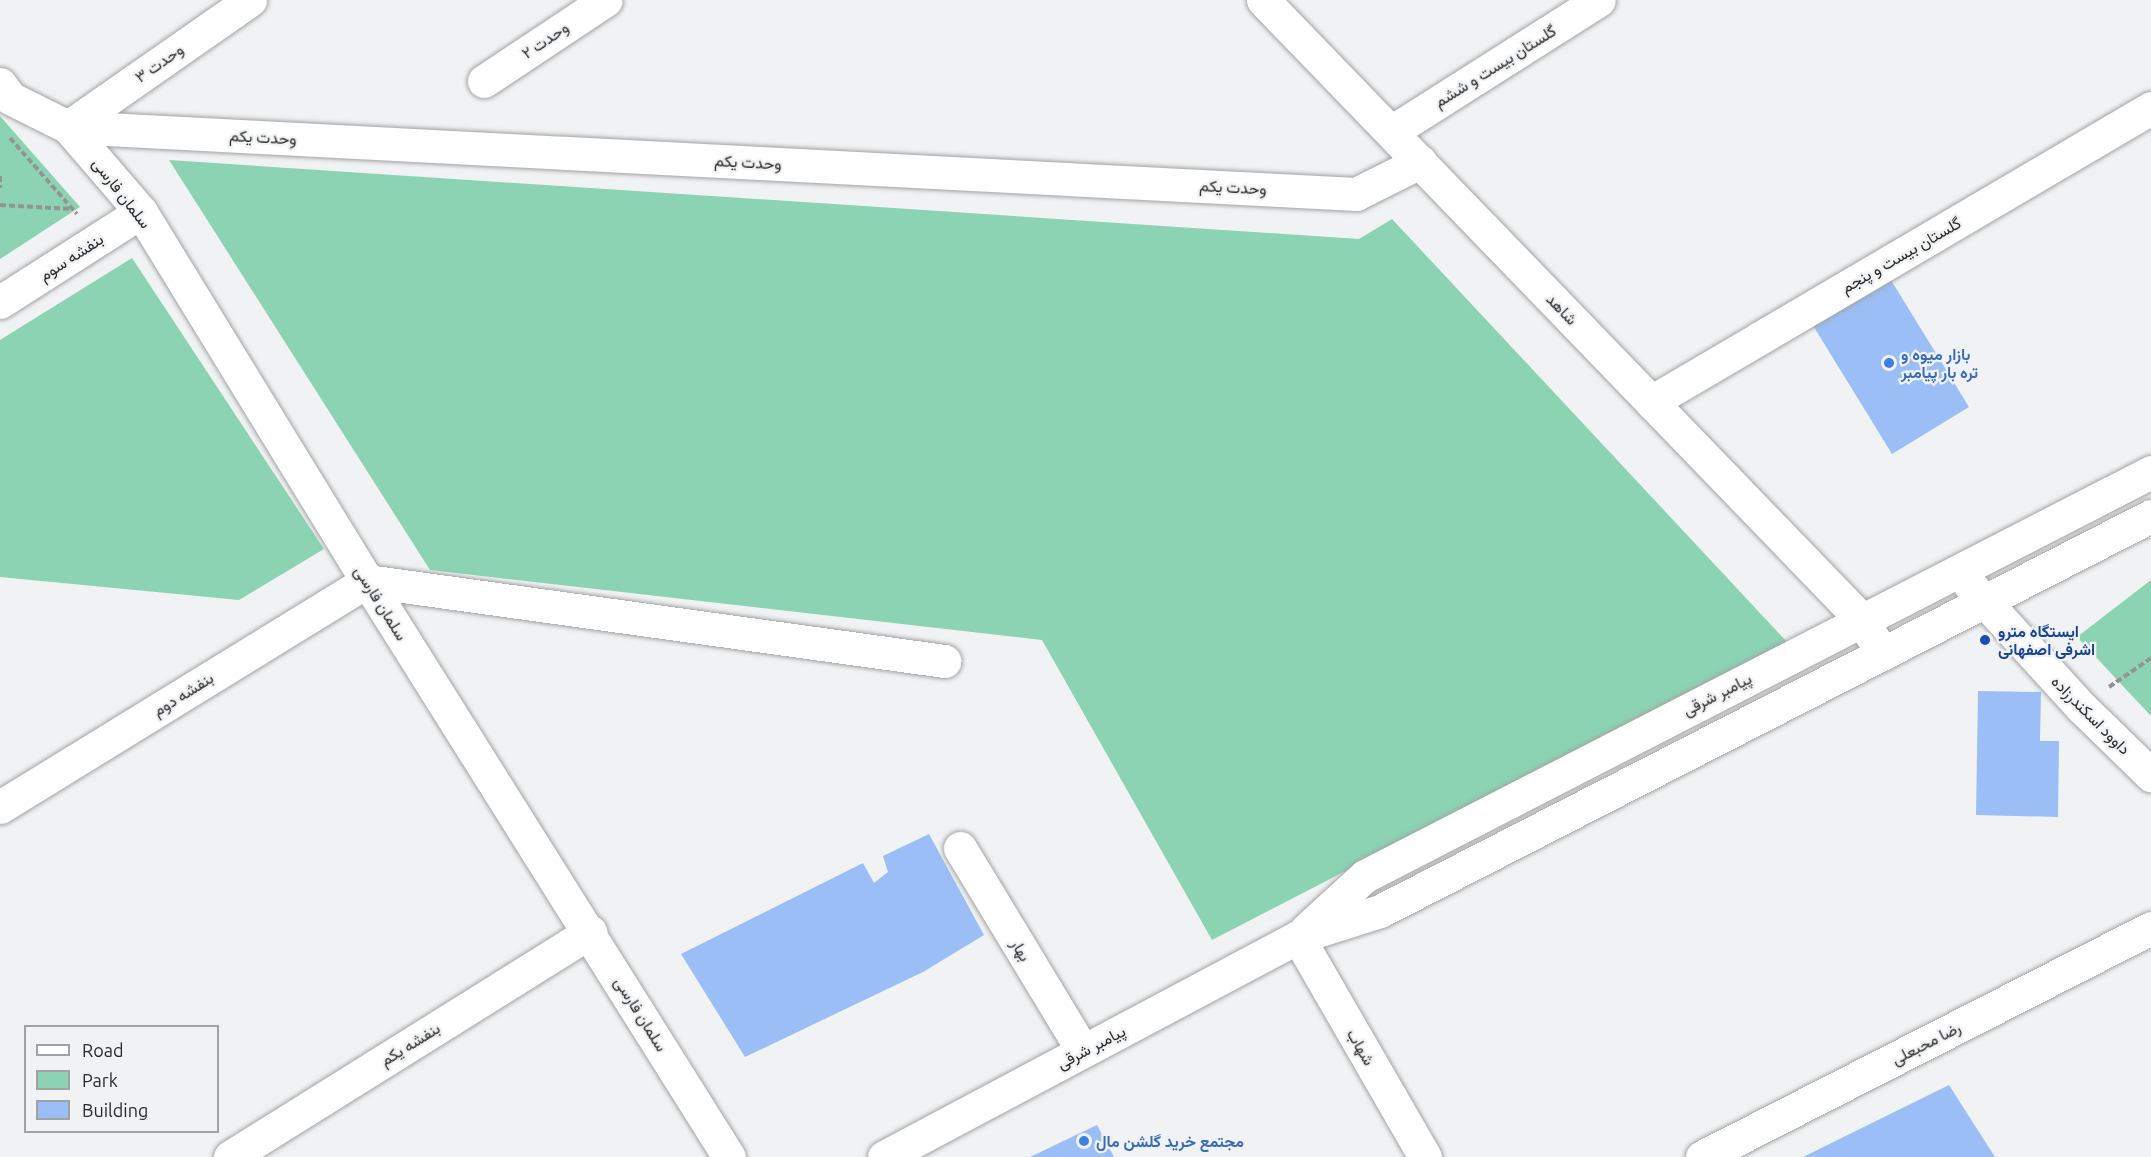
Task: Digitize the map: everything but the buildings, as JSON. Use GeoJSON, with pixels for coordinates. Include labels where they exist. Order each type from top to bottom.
{"type":"FeatureCollection","features":[{"type":"Feature","properties":{"kind":"street","name":"وحدت ۳"},"geometry":{"type":"LineString","coordinates":[[68,127],[250,0]]}},
{"type":"Feature","properties":{"kind":"street","name":"وحدت ۲"},"geometry":{"type":"LineString","coordinates":[[484,81],[606,0]]}},
{"type":"Feature","properties":{"kind":"street","name":"شاهد"},"geometry":{"type":"LineString","coordinates":[[1263,0],[1861,619],[1883,654]]}},
{"type":"Feature","properties":{"kind":"street","name":"گلستان بیست و ششم"},"geometry":{"type":"LineString","coordinates":[[1391,132],[1599,0]]}},
{"type":"Feature","properties":{"kind":"street","name":"سلمان فارسی"},"geometry":{"type":"LineString","coordinates":[[0,84],[10,98],[68,127],[141,212],[367,581],[590,932],[729,1157]]}},
{"type":"Feature","properties":{"kind":"street","name":"گلستان بیست و پنجم"},"geometry":{"type":"LineString","coordinates":[[1651,402],[2151,108]]}},
{"type":"Feature","properties":{"kind":"street","name":"وحدت یکم"},"geometry":{"type":"LineString","coordinates":[[68,127],[1356,194],[1420,162]]}},
{"type":"Feature","properties":{"kind":"street","name":"بنفشه سوم"},"geometry":{"type":"LineString","coordinates":[[0,302],[141,212]]}},
{"type":"Feature","properties":{"kind":"street","name":"پیامبر شرقی"},"geometry":{"type":"LineString","coordinates":[[1298,937],[1365,876],[1861,619],[2151,472]]}},
{"type":"Feature","properties":{"kind":"street","name":"پیامبر شرقی"},"geometry":{"type":"LineString","coordinates":[[884,1157],[1298,937],[1380,911],[2151,516]]}},
{"type":"Feature","properties":{"kind":"street","name":"داوود اسکندرزاده"},"geometry":{"type":"LineString","coordinates":[[1958,570],[1983,603],[2081,707],[2151,775]]}},
{"type":"Feature","properties":{"kind":"street"},"geometry":{"type":"LineString","coordinates":[[367,581],[944,661]]}},
{"type":"Feature","properties":{"kind":"street","name":"بنفشه دوم"},"geometry":{"type":"LineString","coordinates":[[0,807],[367,581]]}},
{"type":"Feature","properties":{"kind":"street","name":"بهار"},"geometry":{"type":"LineString","coordinates":[[960,848],[1083,1051]]}},
{"type":"Feature","properties":{"kind":"street","name":"رضا محبعلی"},"geometry":{"type":"LineString","coordinates":[[1702,1157],[2151,928]]}},
{"type":"Feature","properties":{"kind":"street","name":"بنفشه یکم"},"geometry":{"type":"LineString","coordinates":[[230,1157],[590,932]]}},
{"type":"Feature","properties":{"kind":"street","name":"شهاب"},"geometry":{"type":"LineString","coordinates":[[1298,937],[1425,1157]]}},
{"type":"Feature","properties":{"kind":"path"},"geometry":{"type":"LineString","coordinates":[[0,205],[73,209],[7,135]]}},
{"type":"Feature","properties":{"kind":"path"},"geometry":{"type":"LineString","coordinates":[[0,176],[0,188]]}},
{"type":"Feature","properties":{"kind":"path"},"geometry":{"type":"LineString","coordinates":[[2081,707],[2151,658]]}},
{"type":"Feature","properties":{"kind":"green space"},"geometry":{"type":"Polygon","coordinates":[[[0,116],[80,207],[0,259],[0,116]]]}},
{"type":"Feature","properties":{"kind":"green space"},"geometry":{"type":"Polygon","coordinates":[[[169,160],[1359,239],[1392,219],[1788,643],[1212,940],[1042,640],[430,570],[169,160]]]}},
{"type":"Feature","properties":{"kind":"green space"},"geometry":{"type":"Polygon","coordinates":[[[132,258],[324,549],[239,600],[0,577],[0,340],[132,258]]]}},
{"type":"Feature","properties":{"kind":"green space"},"geometry":{"type":"Polygon","coordinates":[[[2151,580],[2151,716],[2077,637],[2151,580]]]}},
{"type":"Feature","properties":{"kind":"place","name":"بازار میوه و تره بار پیامبر"},"geometry":{"type":"Point","coordinates":[1889,363]}},
{"type":"Feature","properties":{"kind":"place","name":"ایستگاه مترو اشرفی اصفهانی"},"geometry":{"type":"Point","coordinates":[1985,640]}},
{"type":"Feature","properties":{"kind":"place","name":"مجتمع خرید گلشن مال"},"geometry":{"type":"Point","coordinates":[1084,1141]}}]}
